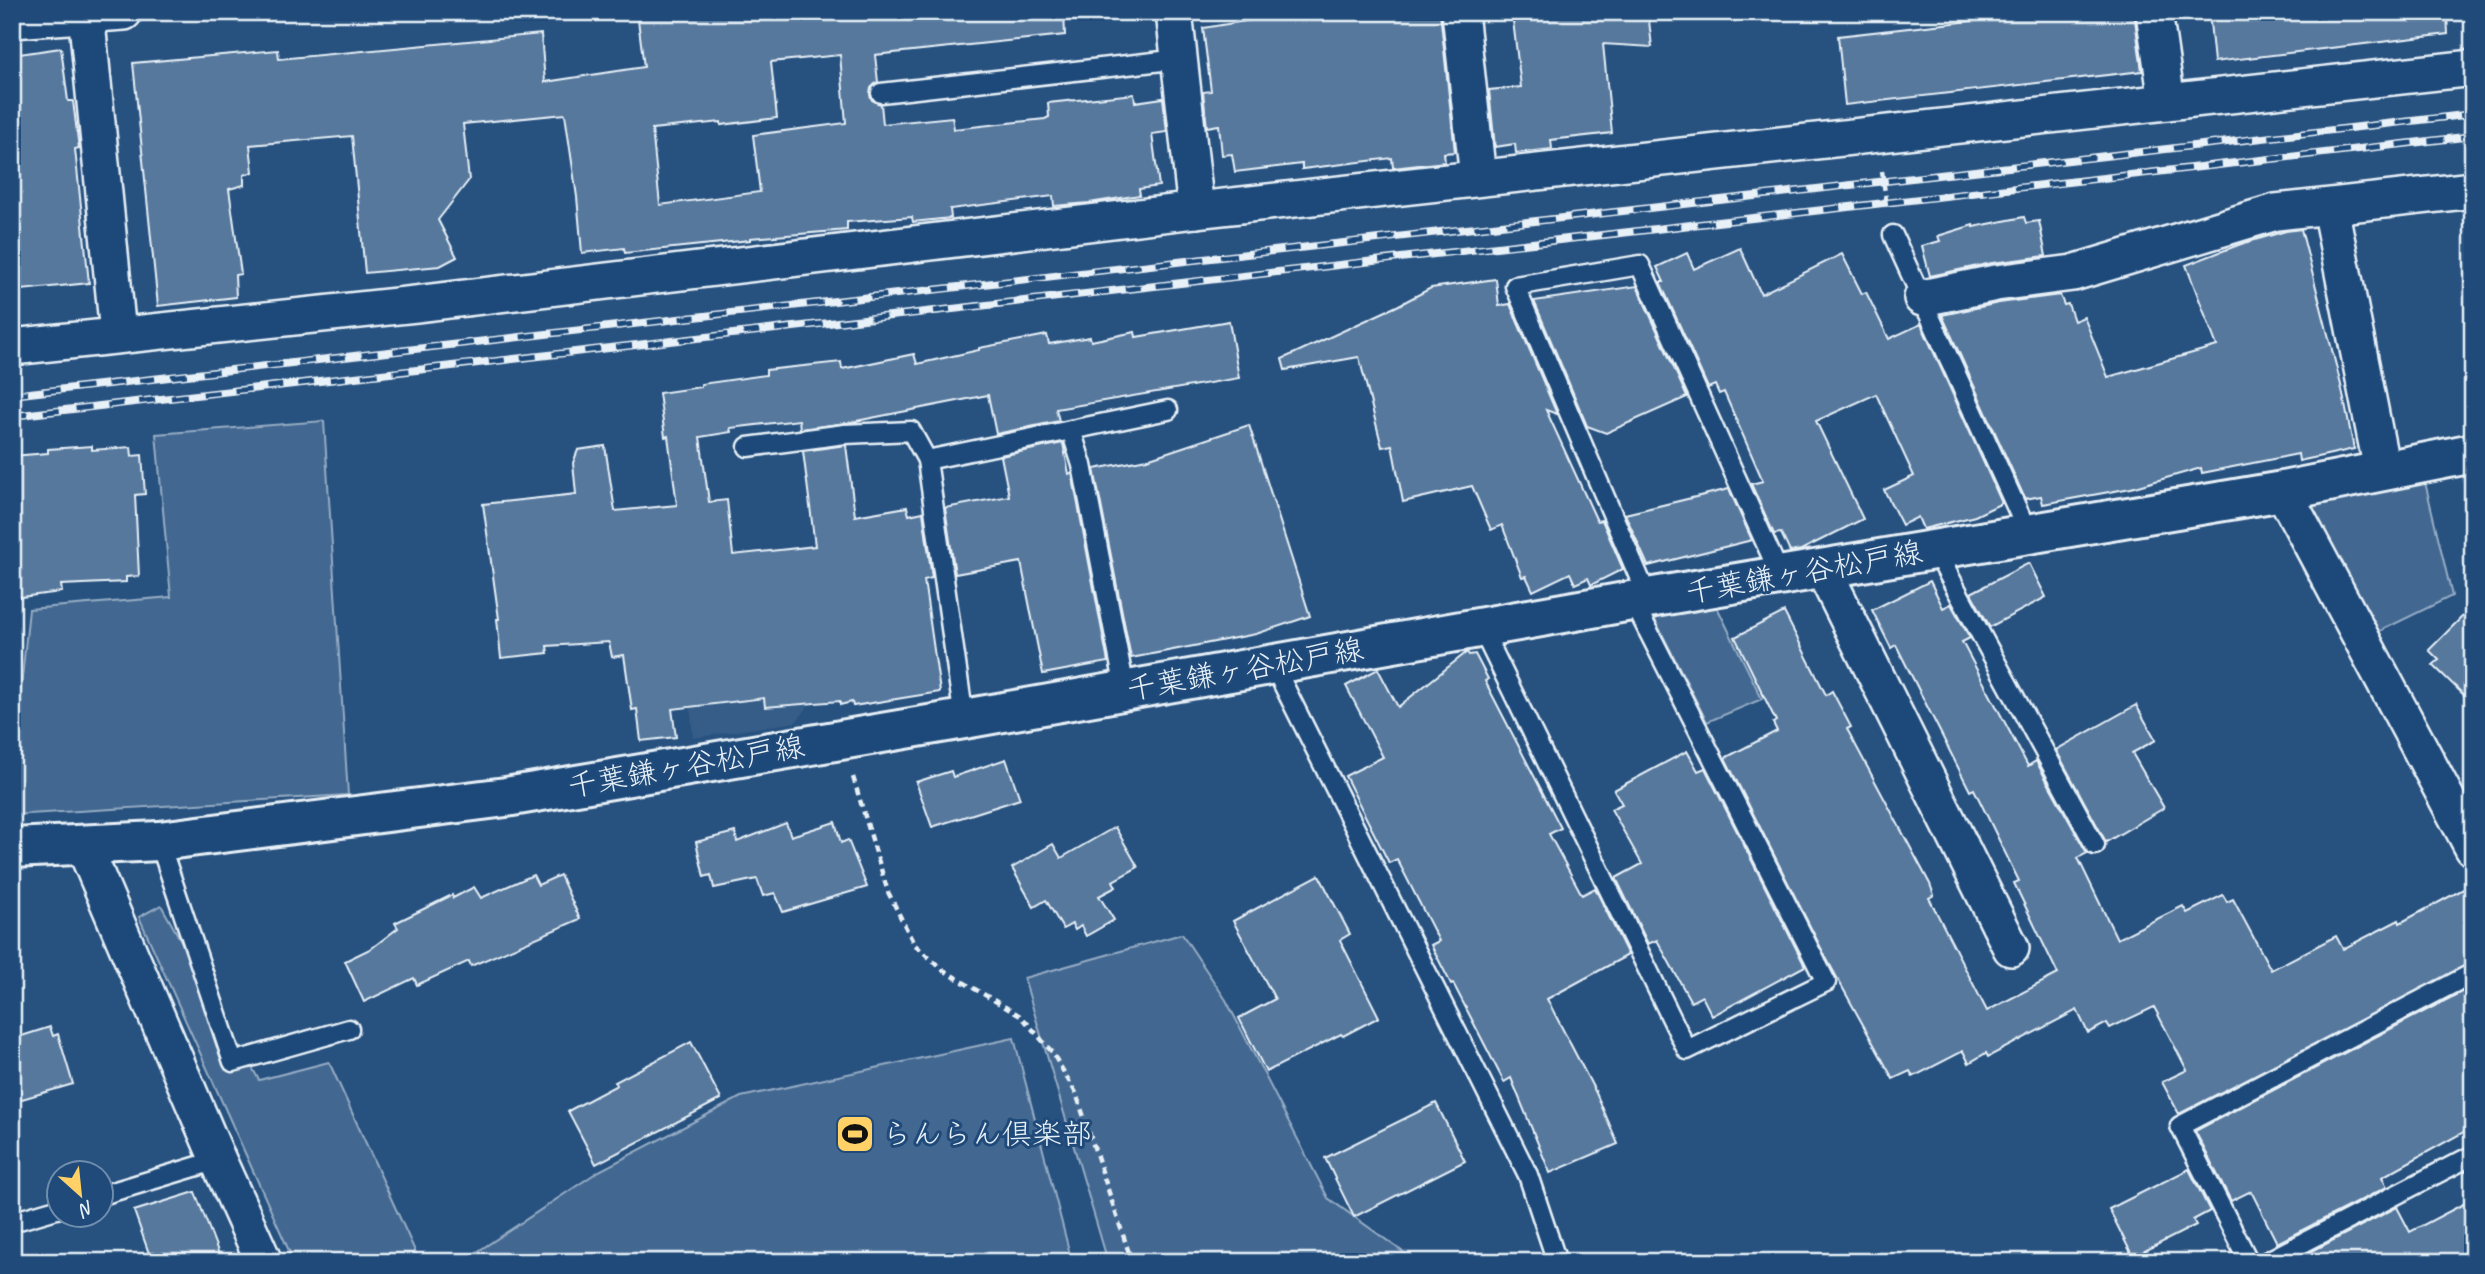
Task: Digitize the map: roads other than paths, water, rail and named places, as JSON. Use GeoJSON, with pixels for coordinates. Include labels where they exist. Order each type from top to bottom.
{"type":"FeatureCollection","features":[{"type":"Feature","properties":{"kind":"main road","name":"千葉鎌ヶ谷松戸線"},"geometry":{"type":"LineString","coordinates":[[12,848],[159,842],[506,797],[2283,491],[2473,453]]}},
{"type":"Feature","properties":{"kind":"street"},"geometry":{"type":"LineString","coordinates":[[12,20],[124,12]]}},
{"type":"Feature","properties":{"kind":"street"},"geometry":{"type":"LineString","coordinates":[[1174,12],[1196,210]]}},
{"type":"Feature","properties":{"kind":"street"},"geometry":{"type":"LineString","coordinates":[[1460,12],[1478,178]]}},
{"type":"Feature","properties":{"kind":"street"},"geometry":{"type":"LineString","coordinates":[[2154,12],[2167,102]]}},
{"type":"Feature","properties":{"kind":"street"},"geometry":{"type":"LineString","coordinates":[[87,14],[118,334]]}},
{"type":"Feature","properties":{"kind":"street"},"geometry":{"type":"LineString","coordinates":[[12,347],[430,302],[1478,178],[2473,68]]}},
{"type":"Feature","properties":{"kind":"street"},"geometry":{"type":"LineString","coordinates":[[1922,298],[1996,283],[2073,272],[2276,212],[2473,190]]}},
{"type":"Feature","properties":{"kind":"street"},"geometry":{"type":"LineString","coordinates":[[2330,207],[2382,470]]}},
{"type":"Feature","properties":{"kind":"street"},"geometry":{"type":"LineString","coordinates":[[2283,491],[2473,848]]}},
{"type":"Feature","properties":{"kind":"street"},"geometry":{"type":"LineString","coordinates":[[1823,569],[2011,948]]}},
{"type":"Feature","properties":{"kind":"street"},"geometry":{"type":"LineString","coordinates":[[84,846],[264,1262]]}},
{"type":"Feature","properties":{"kind":"lane"},"geometry":{"type":"LineString","coordinates":[[881,93],[1180,59]]}},
{"type":"Feature","properties":{"kind":"lane"},"geometry":{"type":"LineString","coordinates":[[1893,236],[2029,535]]}},
{"type":"Feature","properties":{"kind":"lane"},"geometry":{"type":"LineString","coordinates":[[1482,629],[1686,1050],[1826,982],[1640,600],[1515,286],[1640,265],[1781,576]]}},
{"type":"Feature","properties":{"kind":"lane"},"geometry":{"type":"LineString","coordinates":[[927,460],[1168,410]]}},
{"type":"Feature","properties":{"kind":"lane"},"geometry":{"type":"LineString","coordinates":[[1070,430],[1082,465],[1125,689]]}},
{"type":"Feature","properties":{"kind":"lane"},"geometry":{"type":"LineString","coordinates":[[748,447],[845,434],[911,431],[927,460],[964,719]]}},
{"type":"Feature","properties":{"kind":"lane"},"geometry":{"type":"LineString","coordinates":[[1935,550],[2095,845]]}},
{"type":"Feature","properties":{"kind":"lane"},"geometry":{"type":"LineString","coordinates":[[1273,664],[1528,1175],[1557,1262]]}},
{"type":"Feature","properties":{"kind":"lane"},"geometry":{"type":"LineString","coordinates":[[159,842],[233,1062],[349,1029]]}},
{"type":"Feature","properties":{"kind":"lane"},"geometry":{"type":"LineString","coordinates":[[2249,1262],[2180,1126],[2473,972]]}},
{"type":"Feature","properties":{"kind":"lane"},"geometry":{"type":"LineString","coordinates":[[2266,1262],[2473,1155]]}},
{"type":"Feature","properties":{"kind":"lane"},"geometry":{"type":"LineString","coordinates":[[116,1191],[218,1160]]}},
{"type":"Feature","properties":{"kind":"lane"},"geometry":{"type":"LineString","coordinates":[[12,1222],[46,1212]]}},
{"type":"Feature","properties":{"kind":"railway"},"geometry":{"type":"LineString","coordinates":[[12,395],[2473,114]]}},
{"type":"Feature","properties":{"kind":"railway"},"geometry":{"type":"LineString","coordinates":[[12,416],[2473,136]]}},
{"type":"Feature","properties":{"kind":"place","name":"らんらん倶楽部"},"geometry":{"type":"Point","coordinates":[855,1134]}}]}
